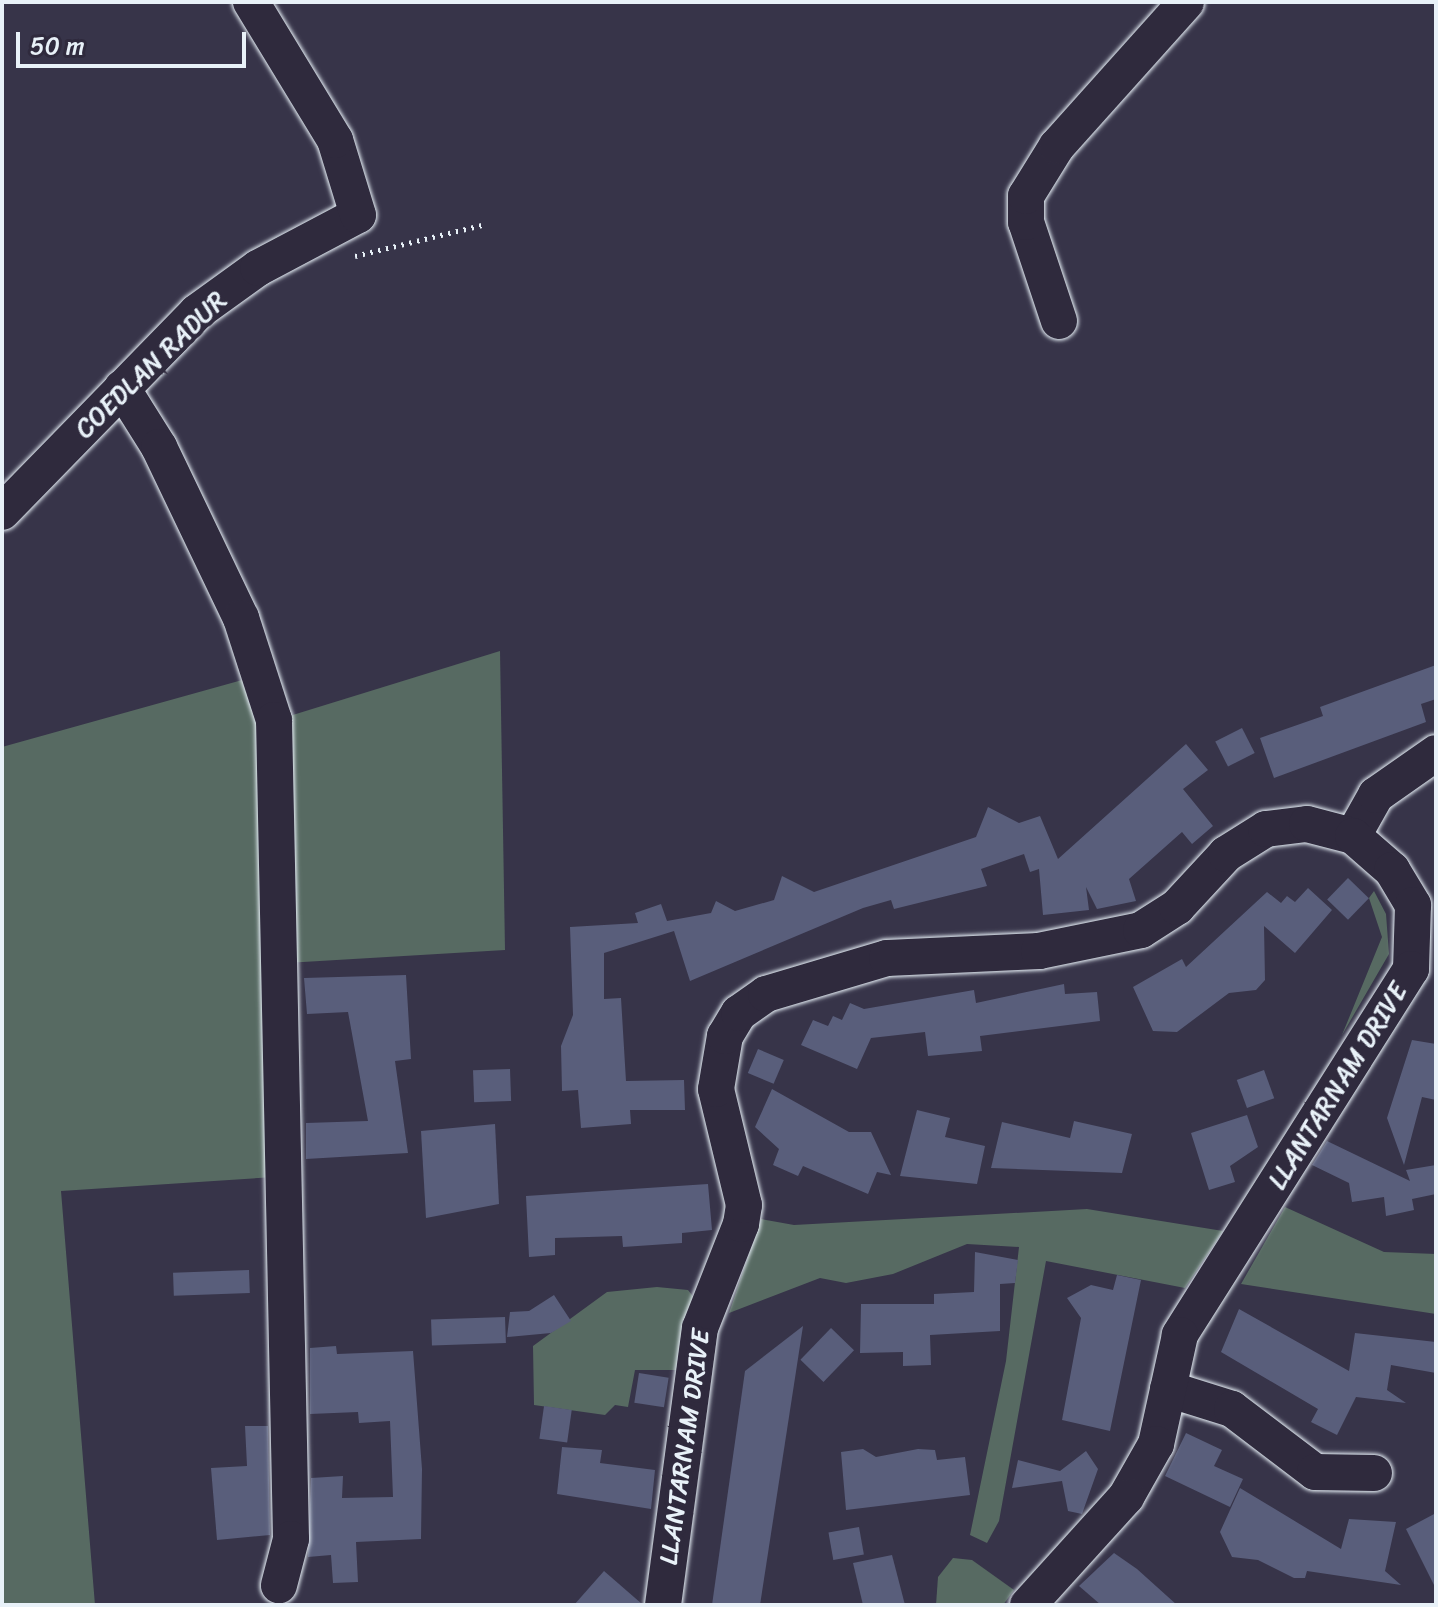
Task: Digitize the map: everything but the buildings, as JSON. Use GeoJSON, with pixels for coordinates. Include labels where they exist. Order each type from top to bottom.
{"type":"FeatureCollection","features":[{"type":"Feature","properties":{"kind":"street","name":"COEDLAN RADUR"},"geometry":{"type":"LineString","coordinates":[[2,512],[197,312],[258,268],[358,215],[335,140],[251,2]]}},
{"type":"Feature","properties":{"kind":"street"},"geometry":{"type":"LineString","coordinates":[[1059,321],[1026,222],[1026,196],[1047,158],[1186,2]]}},
{"type":"Feature","properties":{"kind":"street"},"geometry":{"type":"LineString","coordinates":[[122,388],[159,447],[241,618],[274,720],[291,1524],[279,1585]]}},
{"type":"Feature","properties":{"kind":"street"},"geometry":{"type":"LineString","coordinates":[[1353,836],[1376,795],[1436,753]]}},
{"type":"Feature","properties":{"kind":"street","name":"LLANTARNAM DRIVE"},"geometry":{"type":"LineString","coordinates":[[663,1605],[700,1328],[741,1224],[744,1205],[719,1124],[716,1089],[725,1036],[739,1013],[766,994],[887,958],[1039,951],[1141,930],[1177,907],[1226,854],[1266,829],[1307,824],[1353,836],[1404,886],[1426,946],[1391,1009],[1308,1124],[1232,1259],[1191,1315],[1173,1353],[1156,1444],[1126,1497],[1028,1605]]}},
{"type":"Feature","properties":{"kind":"street"},"geometry":{"type":"LineString","coordinates":[[1168,1389],[1232,1409],[1315,1472],[1374,1473]]}},
{"type":"Feature","properties":{"kind":"path"},"geometry":{"type":"LineString","coordinates":[[346,259],[486,224]]}},
{"type":"Feature","properties":{"kind":"green space"},"geometry":{"type":"Polygon","coordinates":[[[500,651],[505,950],[286,963],[283,718],[500,651]]]}},
{"type":"Feature","properties":{"kind":"green space"},"geometry":{"type":"Polygon","coordinates":[[[253,677],[265,723],[274,1177],[61,1191],[95,1605],[2,1605],[2,747],[253,677]]]}},
{"type":"Feature","properties":{"kind":"green space"},"geometry":{"type":"Polygon","coordinates":[[[1374,891],[1386,914],[1389,954],[1342,1035],[1382,937],[1369,898],[1374,891]]]}},
{"type":"Feature","properties":{"kind":"green space"},"geometry":{"type":"Polygon","coordinates":[[[1285,1207],[1384,1252],[1436,1254],[1436,1314],[1241,1284],[1285,1207]]]}},
{"type":"Feature","properties":{"kind":"green space"},"geometry":{"type":"Polygon","coordinates":[[[1087,1209],[1223,1231],[1185,1288],[1046,1261],[999,1521],[987,1543],[970,1535],[1006,1361],[1019,1247],[967,1244],[893,1274],[846,1283],[820,1278],[729,1313],[761,1219],[794,1225],[1087,1209]]]}},
{"type":"Feature","properties":{"kind":"green space"},"geometry":{"type":"Polygon","coordinates":[[[657,1287],[688,1290],[695,1299],[685,1370],[635,1370],[628,1407],[615,1405],[605,1415],[534,1405],[533,1346],[607,1292],[657,1287]]]}},
{"type":"Feature","properties":{"kind":"green space"},"geometry":{"type":"Polygon","coordinates":[[[953,1558],[972,1560],[1014,1590],[1003,1605],[936,1605],[938,1577],[953,1558]]]}}]}
